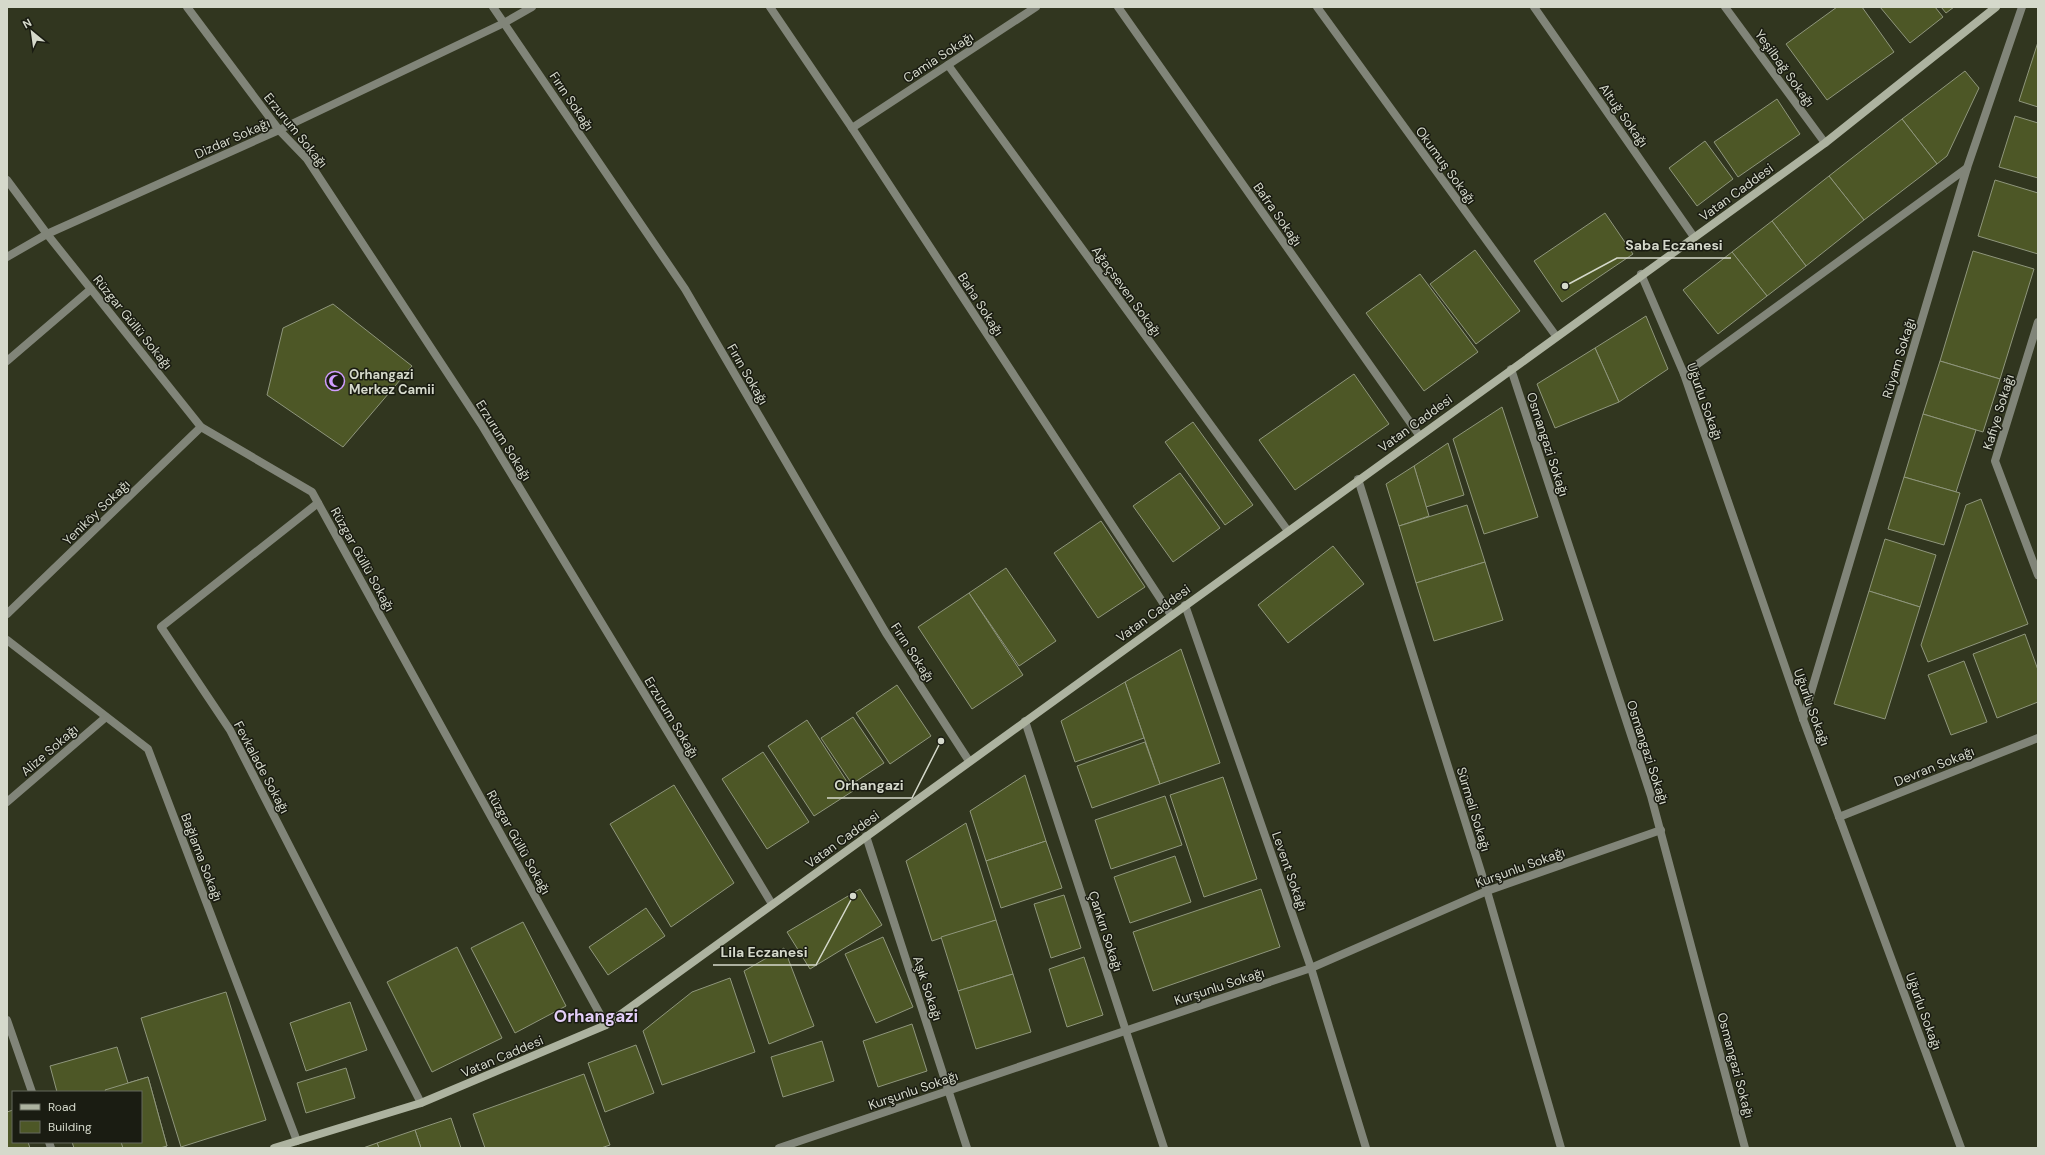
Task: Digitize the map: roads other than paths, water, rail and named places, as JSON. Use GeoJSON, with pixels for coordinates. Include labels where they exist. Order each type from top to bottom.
{"type":"FeatureCollection","features":[{"type":"Feature","properties":{"kind":"street","name":"Erzurum Sokağı"},"geometry":{"type":"LineString","coordinates":[[187,7],[279,130],[307,159],[481,424],[772,904]]}},
{"type":"Feature","properties":{"kind":"street","name":"Fırın Sokağı"},"geometry":{"type":"LineString","coordinates":[[493,7],[685,289],[886,633],[969,761]]}},
{"type":"Feature","properties":{"kind":"street","name":"Dizdar Sokağı"},"geometry":{"type":"LineString","coordinates":[[7,257],[47,234],[279,130],[504,22],[532,7]]}},
{"type":"Feature","properties":{"kind":"street","name":"Baha Sokağı"},"geometry":{"type":"LineString","coordinates":[[770,7],[852,128],[1171,615]]}},
{"type":"Feature","properties":{"kind":"street","name":"Camia Sokağı"},"geometry":{"type":"LineString","coordinates":[[852,128],[1036,7]]}},
{"type":"Feature","properties":{"kind":"street","name":"Bafra Sokağı"},"geometry":{"type":"LineString","coordinates":[[1118,7],[1419,436]]}},
{"type":"Feature","properties":{"kind":"street","name":"Okumuş Sokağı"},"geometry":{"type":"LineString","coordinates":[[1317,7],[1556,336]]}},
{"type":"Feature","properties":{"kind":"street","name":"Altuğ Sokağı"},"geometry":{"type":"LineString","coordinates":[[1534,7],[1694,237]]}},
{"type":"Feature","properties":{"kind":"street","name":"Yeşilbağ Sokağı"},"geometry":{"type":"LineString","coordinates":[[1725,7],[1825,143]]}},
{"type":"Feature","properties":{"kind":"street","name":"Vatan Caddesi"},"geometry":{"type":"LineString","coordinates":[[274,1148],[421,1104],[606,1024],[1825,143],[1996,7]]}},
{"type":"Feature","properties":{"kind":"street","name":"Rüyam Sokağı"},"geometry":{"type":"LineString","coordinates":[[1803,719],[1967,168],[2022,7]]}},
{"type":"Feature","properties":{"kind":"street","name":"Ağaçseven Sokağı"},"geometry":{"type":"LineString","coordinates":[[948,65],[1288,531]]}},
{"type":"Feature","properties":{"kind":"street"},"geometry":{"type":"LineString","coordinates":[[1684,374],[1967,168]]}},
{"type":"Feature","properties":{"kind":"street","name":"Rüzgar Güllü Sokağı"},"geometry":{"type":"LineString","coordinates":[[7,180],[47,234],[201,427],[312,492],[606,1024]]}},
{"type":"Feature","properties":{"kind":"street","name":"Uğurlu Sokağı"},"geometry":{"type":"LineString","coordinates":[[1642,274],[1684,374],[1803,719],[1961,1148]]}},
{"type":"Feature","properties":{"kind":"street"},"geometry":{"type":"LineString","coordinates":[[7,361],[91,289]]}},
{"type":"Feature","properties":{"kind":"street","name":"Kafiye Sokağı"},"geometry":{"type":"LineString","coordinates":[[2038,322],[1996,461],[2038,576]]}},
{"type":"Feature","properties":{"kind":"street","name":"Osmangazi Sokağı"},"geometry":{"type":"LineString","coordinates":[[1511,369],[1652,796],[1745,1148]]}},
{"type":"Feature","properties":{"kind":"street","name":"Yeniköy Sokağı"},"geometry":{"type":"LineString","coordinates":[[7,614],[201,427]]}},
{"type":"Feature","properties":{"kind":"street","name":"Sürmeli Sokağı"},"geometry":{"type":"LineString","coordinates":[[1358,480],[1487,891],[1561,1148]]}},
{"type":"Feature","properties":{"kind":"street","name":"Fevkalade Sokağı"},"geometry":{"type":"LineString","coordinates":[[318,503],[161,626],[230,730],[421,1104]]}},
{"type":"Feature","properties":{"kind":"street","name":"Levent Sokağı"},"geometry":{"type":"LineString","coordinates":[[1185,605],[1311,968],[1366,1148]]}},
{"type":"Feature","properties":{"kind":"street","name":"Bağlama Sokağı"},"geometry":{"type":"LineString","coordinates":[[7,640],[148,749],[297,1141]]}},
{"type":"Feature","properties":{"kind":"street","name":"Alize Sokağı"},"geometry":{"type":"LineString","coordinates":[[7,802],[106,716]]}},
{"type":"Feature","properties":{"kind":"street","name":"Çankırı Sokağı"},"geometry":{"type":"LineString","coordinates":[[1025,721],[1164,1148]]}},
{"type":"Feature","properties":{"kind":"street","name":"Devran Sokağı"},"geometry":{"type":"LineString","coordinates":[[1839,817],[2038,738]]}},
{"type":"Feature","properties":{"kind":"street","name":"Kurşunlu Sokağı"},"geometry":{"type":"LineString","coordinates":[[779,1148],[1311,968],[1487,891],[1661,830]]}},
{"type":"Feature","properties":{"kind":"street","name":"Aşık Sokağı"},"geometry":{"type":"LineString","coordinates":[[866,836],[967,1148]]}},
{"type":"Feature","properties":{"kind":"street"},"geometry":{"type":"LineString","coordinates":[[7,1020],[32,1091]]}},
{"type":"Feature","properties":{"kind":"place","name":"Saba Eczanesi"},"geometry":{"type":"Point","coordinates":[1565,286]}},
{"type":"Feature","properties":{"kind":"place","name":"Orhangazi Merkez Camii"},"geometry":{"type":"Point","coordinates":[335,381]}},
{"type":"Feature","properties":{"kind":"place","name":"Orhangazi"},"geometry":{"type":"Point","coordinates":[941,741]}},
{"type":"Feature","properties":{"kind":"place","name":"Lila Eczanesi"},"geometry":{"type":"Point","coordinates":[853,896]}},
{"type":"Feature","properties":{"kind":"district","name":"Orhangazi"},"geometry":{"type":"Point","coordinates":[596,1016]}}]}
